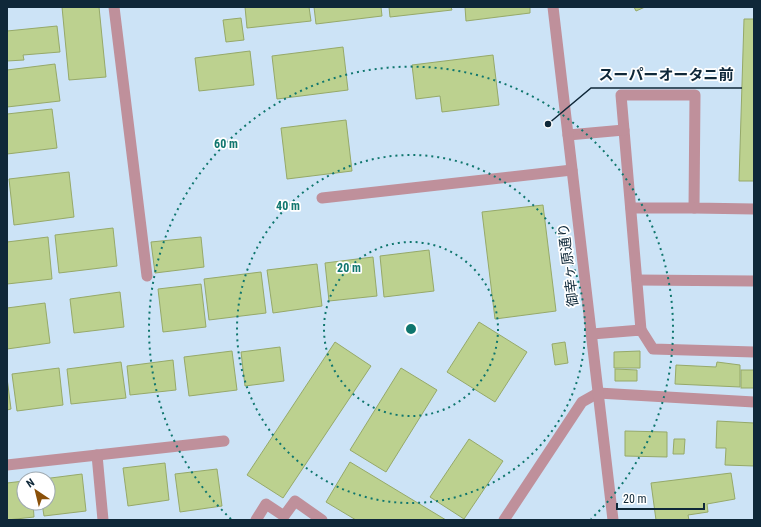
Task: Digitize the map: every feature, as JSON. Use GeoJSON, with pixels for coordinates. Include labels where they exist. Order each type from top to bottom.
{"type":"FeatureCollection","features":[{"type":"Feature","properties":{"kind":"street"},"geometry":{"type":"LineString","coordinates":[[114,7],[147,276]]}},
{"type":"Feature","properties":{"kind":"street","name":"御幸ヶ原通り"},"geometry":{"type":"LineString","coordinates":[[554,7],[613,520]]}},
{"type":"Feature","properties":{"kind":"street"},"geometry":{"type":"LineString","coordinates":[[694,208],[695,95],[621,95],[641,330],[654,349],[754,352]]}},
{"type":"Feature","properties":{"kind":"street"},"geometry":{"type":"LineString","coordinates":[[568,135],[624,130]]}},
{"type":"Feature","properties":{"kind":"street"},"geometry":{"type":"LineString","coordinates":[[322,198],[572,170]]}},
{"type":"Feature","properties":{"kind":"street"},"geometry":{"type":"LineString","coordinates":[[631,208],[754,209]]}},
{"type":"Feature","properties":{"kind":"street"},"geometry":{"type":"LineString","coordinates":[[637,280],[754,281]]}},
{"type":"Feature","properties":{"kind":"street"},"geometry":{"type":"LineString","coordinates":[[592,334],[641,330]]}},
{"type":"Feature","properties":{"kind":"street"},"geometry":{"type":"LineString","coordinates":[[504,520],[582,402],[598,394],[754,402]]}},
{"type":"Feature","properties":{"kind":"street"},"geometry":{"type":"LineString","coordinates":[[7,465],[224,441]]}},
{"type":"Feature","properties":{"kind":"street"},"geometry":{"type":"LineString","coordinates":[[97,455],[103,520]]}},
{"type":"Feature","properties":{"kind":"street"},"geometry":{"type":"LineString","coordinates":[[256,520],[266,504],[284,516],[295,501],[322,520]]}},
{"type":"Feature","properties":{"kind":"building"},"geometry":{"type":"Polygon","coordinates":[[[62,7],[99,7],[106,77],[69,80],[62,7]]]}},
{"type":"Feature","properties":{"kind":"building"},"geometry":{"type":"Polygon","coordinates":[[[245,7],[309,7],[311,21],[247,28],[245,7]]]}},
{"type":"Feature","properties":{"kind":"building"},"geometry":{"type":"Polygon","coordinates":[[[314,7],[381,7],[382,16],[316,24],[314,7]]]}},
{"type":"Feature","properties":{"kind":"building"},"geometry":{"type":"Polygon","coordinates":[[[389,7],[451,7],[452,10],[390,17],[389,7]]]}},
{"type":"Feature","properties":{"kind":"building"},"geometry":{"type":"Polygon","coordinates":[[[465,7],[530,7],[530,13],[466,21],[465,7]]]}},
{"type":"Feature","properties":{"kind":"building"},"geometry":{"type":"Polygon","coordinates":[[[634,7],[645,7],[636,11],[634,7]]]}},
{"type":"Feature","properties":{"kind":"building"},"geometry":{"type":"Polygon","coordinates":[[[241,18],[244,40],[226,42],[223,20],[241,18]]]}},
{"type":"Feature","properties":{"kind":"building"},"geometry":{"type":"Polygon","coordinates":[[[744,19],[754,19],[754,181],[739,181],[744,19]]]}},
{"type":"Feature","properties":{"kind":"building"},"geometry":{"type":"Polygon","coordinates":[[[57,26],[60,52],[23,55],[24,60],[7,61],[7,31],[57,26]]]}},
{"type":"Feature","properties":{"kind":"building"},"geometry":{"type":"Polygon","coordinates":[[[343,47],[348,90],[277,99],[272,56],[343,47]]]}},
{"type":"Feature","properties":{"kind":"building"},"geometry":{"type":"Polygon","coordinates":[[[250,51],[254,85],[199,91],[195,58],[250,51]]]}},
{"type":"Feature","properties":{"kind":"building"},"geometry":{"type":"Polygon","coordinates":[[[493,55],[499,105],[442,112],[440,96],[416,99],[412,65],[493,55]]]}},
{"type":"Feature","properties":{"kind":"building"},"geometry":{"type":"Polygon","coordinates":[[[55,64],[60,101],[7,107],[7,70],[55,64]]]}},
{"type":"Feature","properties":{"kind":"building"},"geometry":{"type":"Polygon","coordinates":[[[52,109],[57,148],[7,154],[7,114],[52,109]]]}},
{"type":"Feature","properties":{"kind":"building"},"geometry":{"type":"Polygon","coordinates":[[[346,120],[352,171],[287,179],[281,128],[346,120]]]}},
{"type":"Feature","properties":{"kind":"building"},"geometry":{"type":"Polygon","coordinates":[[[69,172],[74,217],[14,225],[9,179],[69,172]]]}},
{"type":"Feature","properties":{"kind":"building"},"geometry":{"type":"Polygon","coordinates":[[[543,205],[556,311],[495,319],[482,212],[543,205]]]}},
{"type":"Feature","properties":{"kind":"building"},"geometry":{"type":"Polygon","coordinates":[[[113,228],[117,266],[59,273],[55,235],[113,228]]]}},
{"type":"Feature","properties":{"kind":"building"},"geometry":{"type":"Polygon","coordinates":[[[48,237],[52,279],[7,284],[7,242],[48,237]]]}},
{"type":"Feature","properties":{"kind":"building"},"geometry":{"type":"Polygon","coordinates":[[[201,237],[204,267],[155,273],[151,242],[201,237]]]}},
{"type":"Feature","properties":{"kind":"building"},"geometry":{"type":"Polygon","coordinates":[[[429,250],[434,291],[384,297],[380,256],[429,250]]]}},
{"type":"Feature","properties":{"kind":"building"},"geometry":{"type":"Polygon","coordinates":[[[373,257],[377,296],[329,301],[325,263],[373,257]]]}},
{"type":"Feature","properties":{"kind":"building"},"geometry":{"type":"Polygon","coordinates":[[[317,264],[322,306],[273,313],[267,270],[317,264]]]}},
{"type":"Feature","properties":{"kind":"building"},"geometry":{"type":"Polygon","coordinates":[[[261,272],[266,313],[209,320],[204,279],[261,272]]]}},
{"type":"Feature","properties":{"kind":"building"},"geometry":{"type":"Polygon","coordinates":[[[201,284],[206,327],[163,332],[158,289],[201,284]]]}},
{"type":"Feature","properties":{"kind":"building"},"geometry":{"type":"Polygon","coordinates":[[[120,292],[124,327],[74,333],[70,299],[120,292]]]}},
{"type":"Feature","properties":{"kind":"building"},"geometry":{"type":"Polygon","coordinates":[[[45,303],[50,343],[7,349],[7,308],[45,303]]]}},
{"type":"Feature","properties":{"kind":"building"},"geometry":{"type":"Polygon","coordinates":[[[479,322],[527,352],[495,402],[447,372],[479,322]]]}},
{"type":"Feature","properties":{"kind":"building"},"geometry":{"type":"Polygon","coordinates":[[[335,342],[371,366],[283,498],[247,475],[335,342]]]}},
{"type":"Feature","properties":{"kind":"building"},"geometry":{"type":"Polygon","coordinates":[[[565,342],[568,363],[555,365],[552,344],[565,342]]]}},
{"type":"Feature","properties":{"kind":"building"},"geometry":{"type":"Polygon","coordinates":[[[280,347],[284,381],[245,386],[241,352],[280,347]]]}},
{"type":"Feature","properties":{"kind":"building"},"geometry":{"type":"Polygon","coordinates":[[[232,351],[237,390],[189,396],[184,357],[232,351]]]}},
{"type":"Feature","properties":{"kind":"building"},"geometry":{"type":"Polygon","coordinates":[[[640,351],[640,368],[614,368],[614,352],[640,351]]]}},
{"type":"Feature","properties":{"kind":"building"},"geometry":{"type":"Polygon","coordinates":[[[173,360],[176,390],[130,395],[127,366],[173,360]]]}},
{"type":"Feature","properties":{"kind":"building"},"geometry":{"type":"Polygon","coordinates":[[[121,362],[126,398],[71,404],[67,369],[121,362]]]}},
{"type":"Feature","properties":{"kind":"building"},"geometry":{"type":"Polygon","coordinates":[[[717,362],[740,365],[740,387],[675,384],[676,365],[716,367],[717,362]]]}},
{"type":"Feature","properties":{"kind":"building"},"geometry":{"type":"Polygon","coordinates":[[[59,368],[63,405],[17,411],[12,374],[59,368]]]}},
{"type":"Feature","properties":{"kind":"building"},"geometry":{"type":"Polygon","coordinates":[[[401,368],[437,390],[386,472],[350,450],[401,368]]]}},
{"type":"Feature","properties":{"kind":"building"},"geometry":{"type":"Polygon","coordinates":[[[615,369],[637,370],[637,381],[615,381],[615,369]]]}},
{"type":"Feature","properties":{"kind":"building"},"geometry":{"type":"Polygon","coordinates":[[[741,370],[754,370],[754,388],[741,388],[741,370]]]}},
{"type":"Feature","properties":{"kind":"building"},"geometry":{"type":"Polygon","coordinates":[[[7,378],[11,409],[7,410],[7,378]]]}},
{"type":"Feature","properties":{"kind":"building"},"geometry":{"type":"Polygon","coordinates":[[[717,421],[754,423],[754,466],[725,465],[726,448],[716,448],[717,421]]]}},
{"type":"Feature","properties":{"kind":"building"},"geometry":{"type":"Polygon","coordinates":[[[625,431],[667,432],[667,457],[625,456],[625,431]]]}},
{"type":"Feature","properties":{"kind":"building"},"geometry":{"type":"Polygon","coordinates":[[[469,439],[503,461],[464,519],[430,497],[469,439]]]}},
{"type":"Feature","properties":{"kind":"building"},"geometry":{"type":"Polygon","coordinates":[[[674,439],[685,439],[684,454],[673,454],[674,439]]]}},
{"type":"Feature","properties":{"kind":"building"},"geometry":{"type":"Polygon","coordinates":[[[350,462],[446,520],[356,520],[326,502],[350,462]]]}},
{"type":"Feature","properties":{"kind":"building"},"geometry":{"type":"Polygon","coordinates":[[[165,463],[169,500],[128,506],[123,468],[165,463]]]}},
{"type":"Feature","properties":{"kind":"building"},"geometry":{"type":"Polygon","coordinates":[[[217,469],[222,506],[180,512],[175,474],[217,469]]]}},
{"type":"Feature","properties":{"kind":"building"},"geometry":{"type":"Polygon","coordinates":[[[731,473],[735,499],[707,504],[708,512],[688,515],[689,520],[656,520],[651,483],[731,473]]]}},
{"type":"Feature","properties":{"kind":"building"},"geometry":{"type":"Polygon","coordinates":[[[82,474],[86,511],[44,516],[43,511],[56,511],[56,477],[82,474]]]}},
{"type":"Feature","properties":{"kind":"building"},"geometry":{"type":"Polygon","coordinates":[[[16,482],[16,511],[34,511],[34,517],[7,520],[7,483],[16,482]]]}},
{"type":"Feature","properties":{"kind":"place","name":"スーパーオータニ前"},"geometry":{"type":"Point","coordinates":[548,124]}}]}
